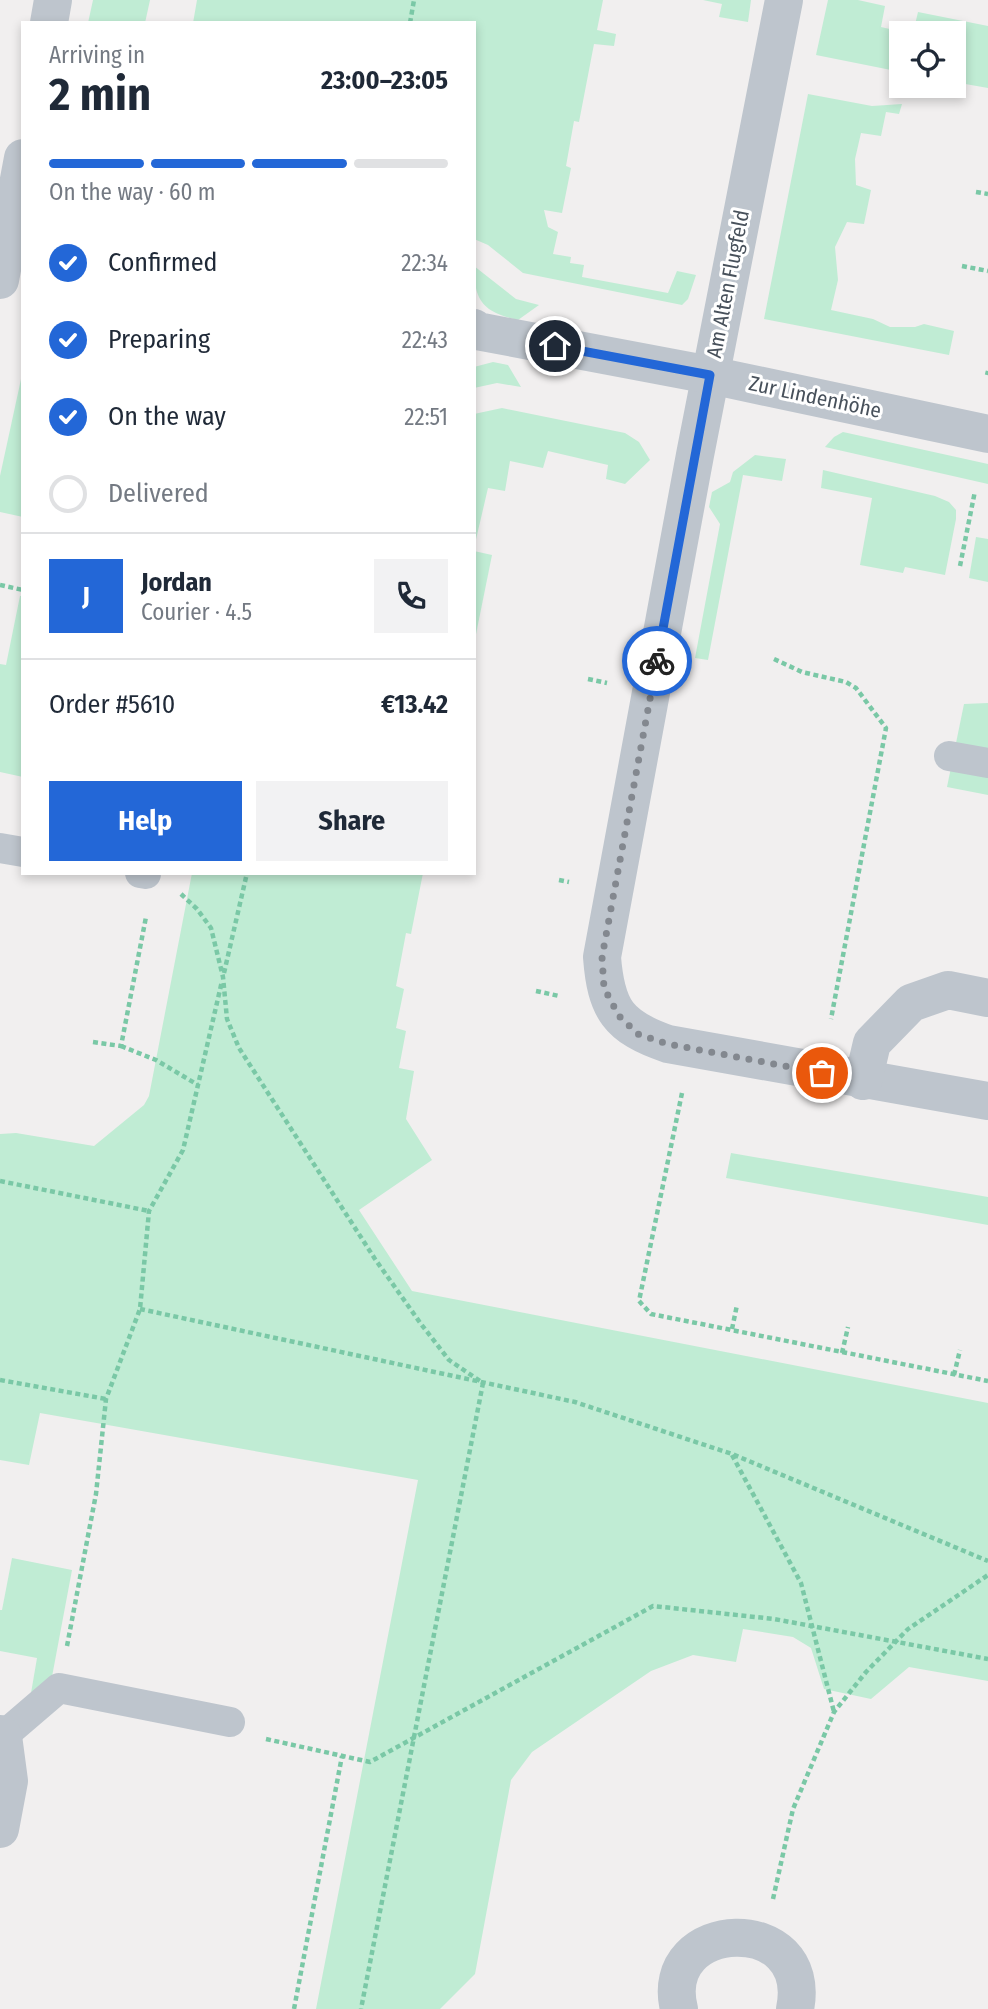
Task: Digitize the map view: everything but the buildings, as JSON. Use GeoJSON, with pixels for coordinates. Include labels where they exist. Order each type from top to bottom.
{"type":"FeatureCollection","features":[{"type":"Feature","properties":{"kind":"street"},"geometry":{"type":"LineString","coordinates":[[49,21],[54,0]]}},
{"type":"Feature","properties":{"kind":"street","name":"Am Alten Flugfeld"},"geometry":{"type":"LineString","coordinates":[[784,0],[710,375],[602,957],[604,988],[619,1016],[638,1034],[668,1044],[863,1081],[988,1101]]}},
{"type":"Feature","properties":{"kind":"street"},"geometry":{"type":"LineString","coordinates":[[0,279],[10,241],[21,171]]}},
{"type":"Feature","properties":{"kind":"street","name":"Zur Lindenhöhe"},"geometry":{"type":"LineString","coordinates":[[476,331],[710,375],[988,433]]}},
{"type":"Feature","properties":{"kind":"street"},"geometry":{"type":"LineString","coordinates":[[863,1081],[872,1042],[911,1003],[948,990],[988,998]]}},
{"type":"Feature","properties":{"kind":"street"},"geometry":{"type":"LineString","coordinates":[[0,1829],[9,1781],[1,1735]]}},
{"type":"Feature","properties":{"kind":"street"},"geometry":{"type":"LineString","coordinates":[[679,2009],[677,1984],[685,1966],[698,1950],[715,1940],[734,1935],[754,1937],[771,1946],[786,1960],[794,1978],[797,1998],[795,2009]]}},
{"type":"Feature","properties":{"kind":"lane"},"geometry":{"type":"LineString","coordinates":[[949,756],[988,763]]}},
{"type":"Feature","properties":{"kind":"lane"},"geometry":{"type":"LineString","coordinates":[[0,848],[21,852]]}},
{"type":"Feature","properties":{"kind":"lane"},"geometry":{"type":"LineString","coordinates":[[1,1735],[59,1688],[230,1722]]}},
{"type":"Feature","properties":{"kind":"path"},"geometry":{"type":"LineString","coordinates":[[410,21],[414,0]]}},
{"type":"Feature","properties":{"kind":"path"},"geometry":{"type":"LineString","coordinates":[[976,192],[988,194]]}},
{"type":"Feature","properties":{"kind":"path"},"geometry":{"type":"LineString","coordinates":[[962,266],[988,271]]}},
{"type":"Feature","properties":{"kind":"path"},"geometry":{"type":"LineString","coordinates":[[960,566],[975,491]]}},
{"type":"Feature","properties":{"kind":"path"},"geometry":{"type":"LineString","coordinates":[[969,522],[978,524]]}},
{"type":"Feature","properties":{"kind":"path"},"geometry":{"type":"LineString","coordinates":[[0,585],[21,590]]}},
{"type":"Feature","properties":{"kind":"path"},"geometry":{"type":"LineString","coordinates":[[774,659],[802,672],[846,682],[856,688],[886,728],[831,1023]]}},
{"type":"Feature","properties":{"kind":"path"},"geometry":{"type":"LineString","coordinates":[[121,1046],[148,907],[143,875]]}},
{"type":"Feature","properties":{"kind":"path"},"geometry":{"type":"LineString","coordinates":[[145,875],[176,890],[197,909],[211,928],[223,977],[227,1018],[239,1048],[375,1259],[421,1324],[449,1360],[483,1383]]}},
{"type":"Feature","properties":{"kind":"path"},"geometry":{"type":"LineString","coordinates":[[59,1688],[96,1494],[106,1399],[140,1309],[149,1210],[183,1150],[247,875]]}},
{"type":"Feature","properties":{"kind":"path"},"geometry":{"type":"LineString","coordinates":[[536,991],[567,997]]}},
{"type":"Feature","properties":{"kind":"path"},"geometry":{"type":"LineString","coordinates":[[93,1042],[121,1046],[156,1060],[198,1085]]}},
{"type":"Feature","properties":{"kind":"path"},"geometry":{"type":"LineString","coordinates":[[684,1082],[639,1301],[651,1314],[988,1381]]}},
{"type":"Feature","properties":{"kind":"path"},"geometry":{"type":"LineString","coordinates":[[0,1181],[149,1210]]}},
{"type":"Feature","properties":{"kind":"path"},"geometry":{"type":"LineString","coordinates":[[732,1329],[737,1305]]}},
{"type":"Feature","properties":{"kind":"path"},"geometry":{"type":"LineString","coordinates":[[140,1309],[575,1402],[732,1454],[988,1561]]}},
{"type":"Feature","properties":{"kind":"path"},"geometry":{"type":"LineString","coordinates":[[842,1353],[848,1328]]}},
{"type":"Feature","properties":{"kind":"path"},"geometry":{"type":"LineString","coordinates":[[954,1375],[960,1350]]}},
{"type":"Feature","properties":{"kind":"path"},"geometry":{"type":"LineString","coordinates":[[0,1380],[106,1399]]}},
{"type":"Feature","properties":{"kind":"path"},"geometry":{"type":"LineString","coordinates":[[361,2009],[483,1383]]}},
{"type":"Feature","properties":{"kind":"path"},"geometry":{"type":"LineString","coordinates":[[732,1454],[801,1583],[834,1712]]}},
{"type":"Feature","properties":{"kind":"path"},"geometry":{"type":"LineString","coordinates":[[754,1937],[776,1892],[793,1809],[834,1712],[866,1672],[908,1629],[988,1575]]}},
{"type":"Feature","properties":{"kind":"path"},"geometry":{"type":"LineString","coordinates":[[230,1722],[237,1733],[369,1762],[653,1606],[774,1619],[988,1659]]}},
{"type":"Feature","properties":{"kind":"path"},"geometry":{"type":"LineString","coordinates":[[294,2009],[342,1756]]}},
{"type":"Feature","properties":{"kind":"green space"},"geometry":{"type":"Polygon","coordinates":[[[93,0],[150,0],[145,21],[88,21],[93,0]]]}},
{"type":"Feature","properties":{"kind":"green space"},"geometry":{"type":"Polygon","coordinates":[[[197,0],[603,0],[597,30],[616,34],[614,46],[594,44],[579,122],[574,121],[566,166],[571,168],[562,213],[544,210],[548,227],[558,232],[553,254],[571,257],[570,263],[584,265],[582,277],[668,293],[677,271],[696,275],[688,299],[682,305],[523,273],[488,245],[476,240],[476,21],[193,21],[197,0]]]}},
{"type":"Feature","properties":{"kind":"green space"},"geometry":{"type":"Polygon","coordinates":[[[703,0],[751,0],[748,22],[719,17],[722,4],[703,0]]]}},
{"type":"Feature","properties":{"kind":"green space"},"geometry":{"type":"Polygon","coordinates":[[[828,0],[858,0],[885,6],[881,27],[889,29],[889,70],[816,55],[828,0]]]}},
{"type":"Feature","properties":{"kind":"green space"},"geometry":{"type":"Polygon","coordinates":[[[918,12],[963,21],[916,21],[918,12]]]}},
{"type":"Feature","properties":{"kind":"green space"},"geometry":{"type":"Polygon","coordinates":[[[966,22],[988,26],[988,88],[966,84],[966,22]]]}},
{"type":"Feature","properties":{"kind":"green space"},"geometry":{"type":"Polygon","coordinates":[[[808,94],[872,106],[902,104],[899,114],[886,112],[881,136],[861,133],[855,159],[856,185],[871,190],[864,224],[847,222],[835,247],[838,280],[831,310],[873,319],[890,327],[915,327],[924,324],[954,331],[949,355],[764,319],[808,94]]]}},
{"type":"Feature","properties":{"kind":"green space"},"geometry":{"type":"Polygon","coordinates":[[[476,268],[516,299],[539,305],[518,320],[489,309],[476,288],[476,268]]]}},
{"type":"Feature","properties":{"kind":"green space"},"geometry":{"type":"Polygon","coordinates":[[[493,362],[508,365],[521,387],[497,383],[476,388],[476,366],[493,362]]]}},
{"type":"Feature","properties":{"kind":"green space"},"geometry":{"type":"Polygon","coordinates":[[[21,379],[21,517],[0,512],[0,476],[21,379]]]}},
{"type":"Feature","properties":{"kind":"green space"},"geometry":{"type":"Polygon","coordinates":[[[502,408],[625,433],[639,442],[650,460],[625,484],[606,479],[608,465],[548,451],[543,468],[510,461],[505,491],[488,488],[476,539],[476,414],[502,408]]]}},
{"type":"Feature","properties":{"kind":"green space"},"geometry":{"type":"Polygon","coordinates":[[[843,432],[988,464],[988,484],[825,447],[843,432]]]}},
{"type":"Feature","properties":{"kind":"green space"},"geometry":{"type":"Polygon","coordinates":[[[755,455],[786,459],[782,481],[743,475],[708,660],[695,658],[720,524],[709,507],[712,492],[730,482],[733,472],[755,455]]]}},
{"type":"Feature","properties":{"kind":"green space"},"geometry":{"type":"Polygon","coordinates":[[[823,470],[935,496],[949,502],[956,510],[956,519],[945,575],[905,567],[903,573],[860,565],[872,498],[821,488],[823,470]]]}},
{"type":"Feature","properties":{"kind":"green space"},"geometry":{"type":"Polygon","coordinates":[[[976,537],[988,539],[988,582],[969,578],[976,537]]]}},
{"type":"Feature","properties":{"kind":"green space"},"geometry":{"type":"Polygon","coordinates":[[[476,551],[492,555],[476,634],[476,551]]]}},
{"type":"Feature","properties":{"kind":"green space"},"geometry":{"type":"Polygon","coordinates":[[[21,596],[21,777],[0,772],[0,664],[6,665],[21,596]]]}},
{"type":"Feature","properties":{"kind":"green space"},"geometry":{"type":"Polygon","coordinates":[[[988,703],[988,795],[947,787],[964,704],[988,703]]]}},
{"type":"Feature","properties":{"kind":"green space"},"geometry":{"type":"Polygon","coordinates":[[[192,875],[423,875],[411,934],[406,933],[396,986],[404,989],[396,1028],[406,1031],[399,1068],[414,1071],[406,1119],[432,1160],[359,1210],[412,1291],[988,1403],[988,1681],[909,1667],[871,1699],[824,1689],[811,1648],[793,1637],[743,1629],[736,1662],[693,1655],[651,1671],[532,1752],[511,1780],[475,1974],[440,2009],[316,2009],[418,1480],[40,1413],[29,1465],[0,1460],[0,1134],[16,1133],[94,1146],[144,1105],[149,1096],[192,875]]]}},
{"type":"Feature","properties":{"kind":"green space"},"geometry":{"type":"Polygon","coordinates":[[[731,1153],[988,1197],[988,1225],[726,1178],[731,1153]]]}},
{"type":"Feature","properties":{"kind":"green space"},"geometry":{"type":"Polygon","coordinates":[[[12,1558],[72,1570],[51,1682],[30,1699],[37,1658],[0,1651],[0,1610],[12,1558]]]}},
{"type":"Feature","properties":{"kind":"way so far"},"geometry":{"type":"LineString","coordinates":[[657,661],[602,957],[604,988],[619,1016],[638,1034],[668,1044],[822,1073]]}},
{"type":"Feature","properties":{"kind":"route"},"geometry":{"type":"LineString","coordinates":[[555,346],[710,375],[657,661]]}}]}
